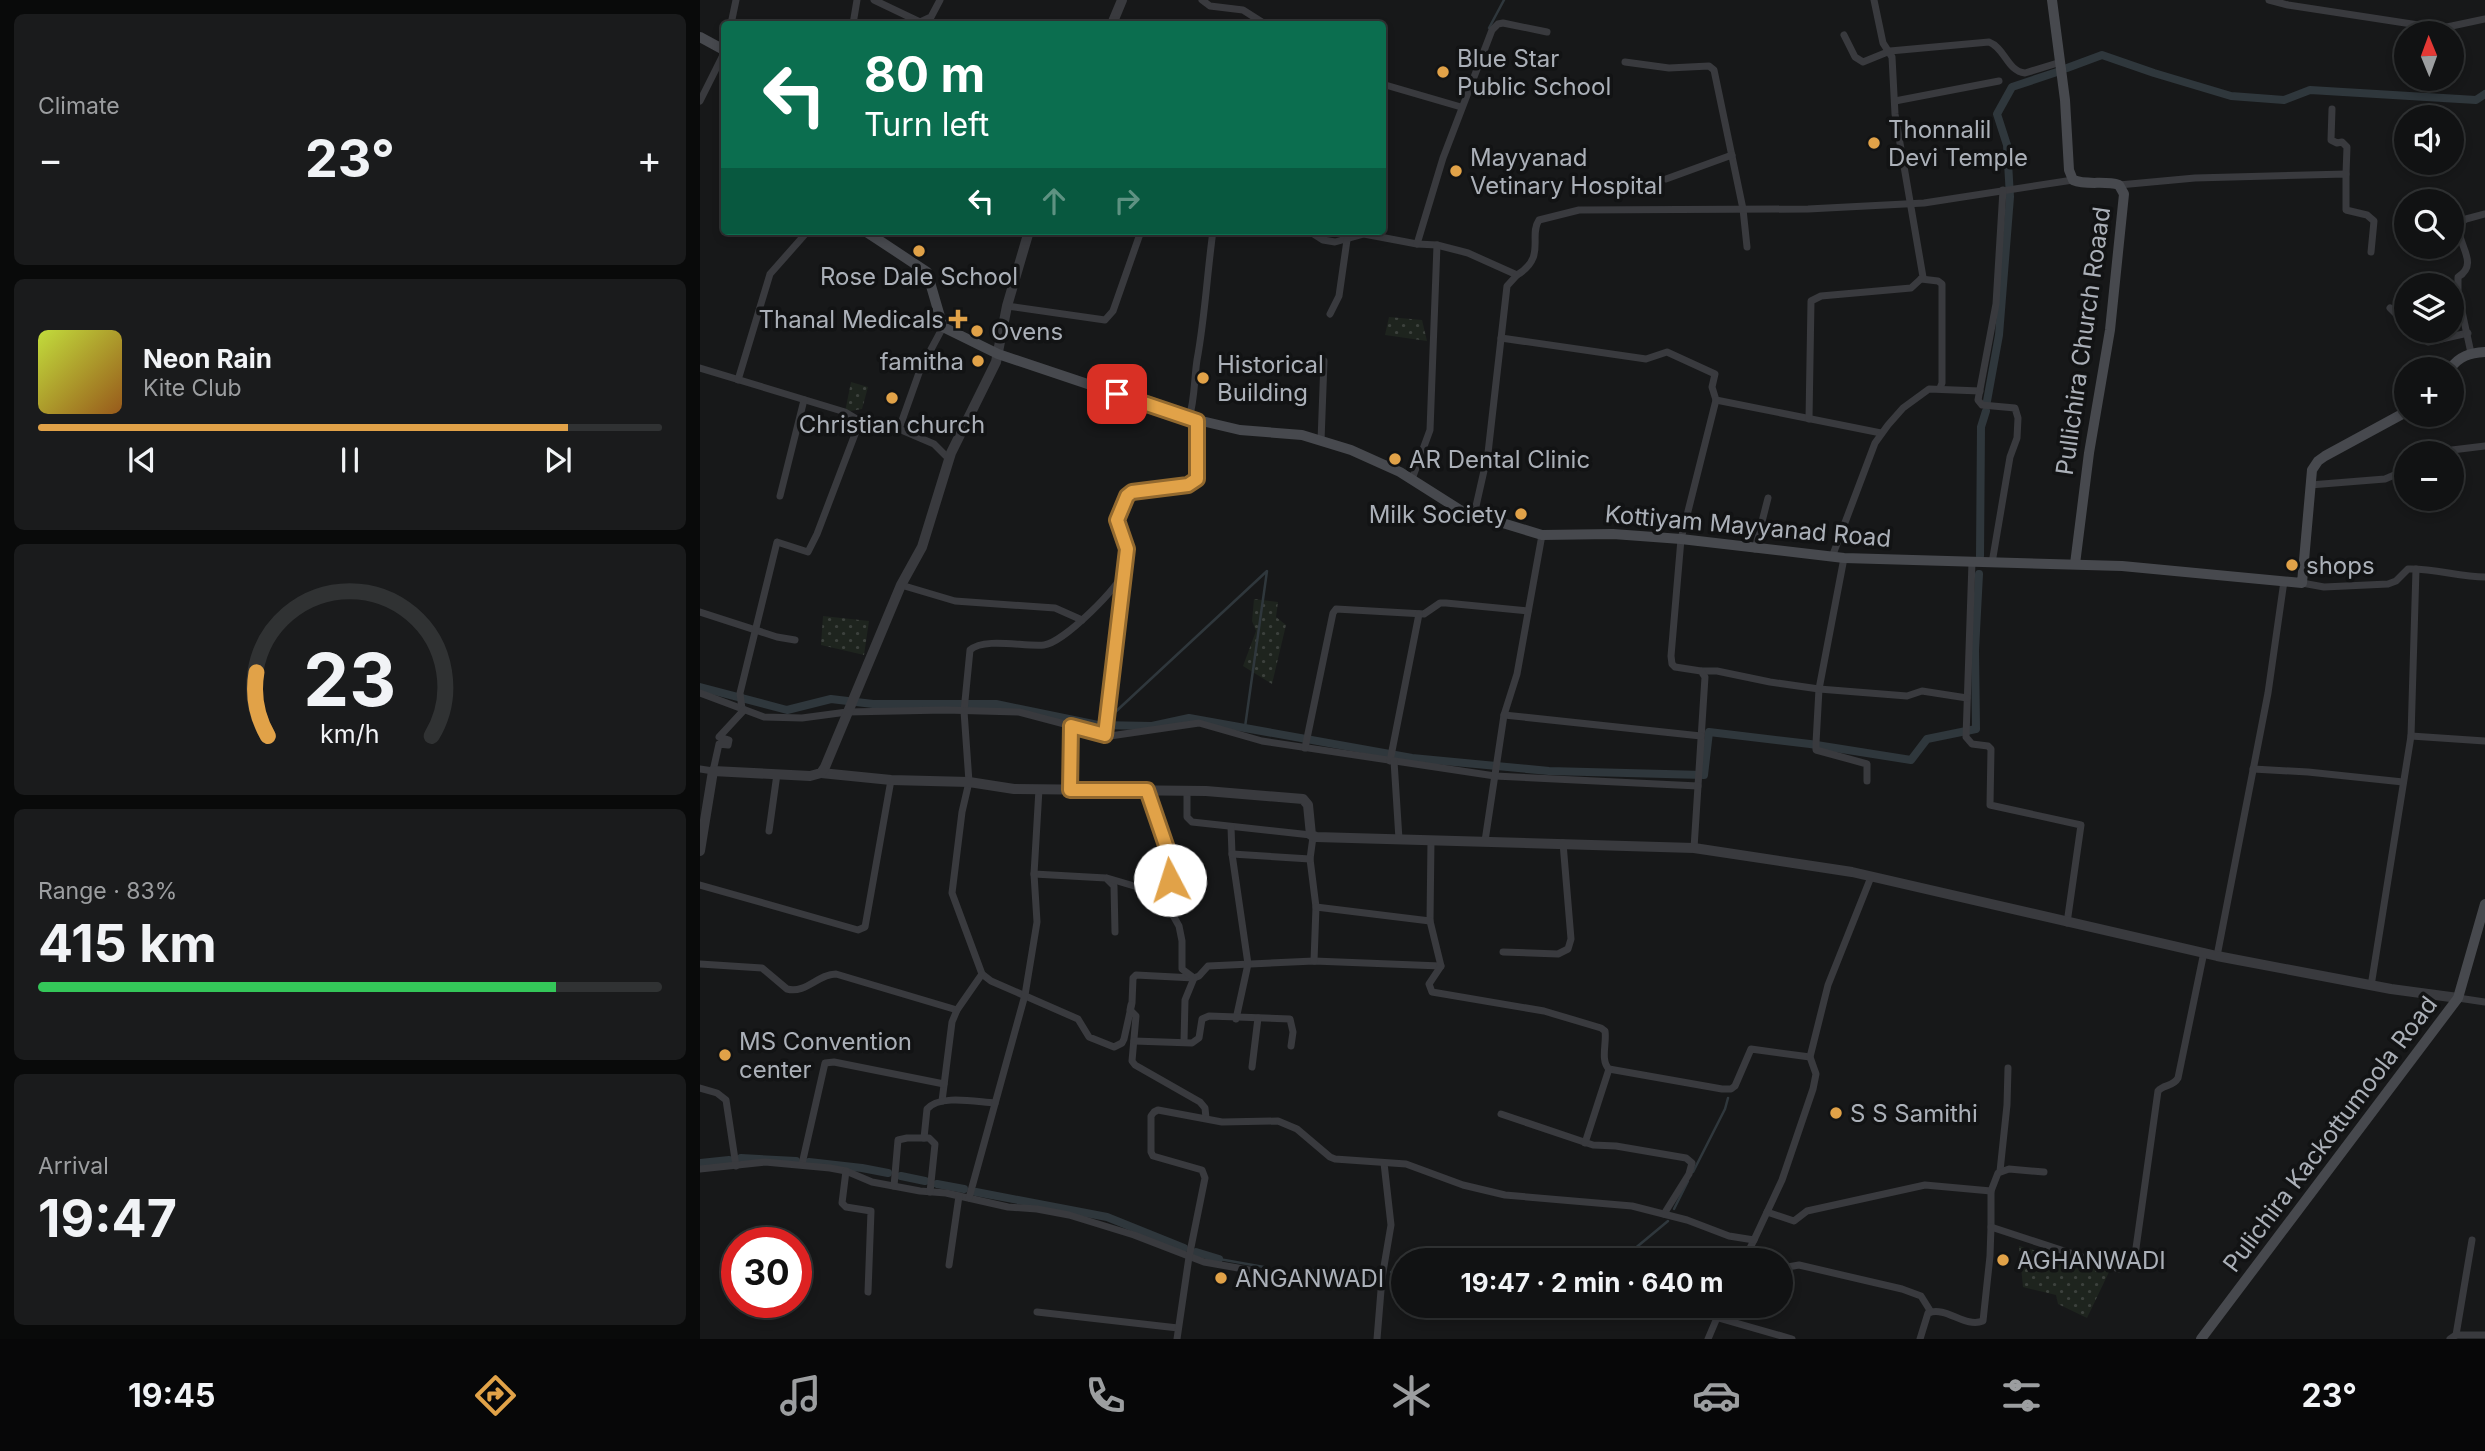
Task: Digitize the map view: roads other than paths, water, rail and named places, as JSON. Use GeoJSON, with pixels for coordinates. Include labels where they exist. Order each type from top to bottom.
{"type":"FeatureCollection","features":[{"type":"Feature","properties":{"kind":"main road","name":"Pullichira Church Roaad"},"geometry":{"type":"LineString","coordinates":[[2052,0],[2061,62],[2069,170],[2073,180],[2082,184],[2110,182],[2119,185],[2124,194],[2110,330],[2089,453],[2075,564]]}},
{"type":"Feature","properties":{"kind":"main road"},"geometry":{"type":"LineString","coordinates":[[700,37],[721,50]]}},
{"type":"Feature","properties":{"kind":"main road"},"geometry":{"type":"LineString","coordinates":[[871,235],[927,272],[943,327]]}},
{"type":"Feature","properties":{"kind":"main road","name":"Kottiyam Mayyanad Road"},"geometry":{"type":"LineString","coordinates":[[943,327],[998,354],[1193,419],[1240,430],[1302,435],[1371,458],[1412,479],[1461,510],[1542,535],[1613,534],[1681,539],[1838,558],[2122,566],[2302,583]]}},
{"type":"Feature","properties":{"kind":"main road"},"geometry":{"type":"LineString","coordinates":[[2462,357],[2485,352]]}},
{"type":"Feature","properties":{"kind":"main road"},"geometry":{"type":"LineString","coordinates":[[2302,583],[2312,470],[2318,461],[2394,419]]}},
{"type":"Feature","properties":{"kind":"main road","name":"Pulichira Kackottumoola Road"},"geometry":{"type":"LineString","coordinates":[[2201,1339],[2458,998],[2485,904]]}},
{"type":"Feature","properties":{"kind":"street"},"geometry":{"type":"LineString","coordinates":[[732,21],[736,0]]}},
{"type":"Feature","properties":{"kind":"street"},"geometry":{"type":"LineString","coordinates":[[854,21],[857,0]]}},
{"type":"Feature","properties":{"kind":"street"},"geometry":{"type":"LineString","coordinates":[[874,0],[918,21]]}},
{"type":"Feature","properties":{"kind":"street"},"geometry":{"type":"LineString","coordinates":[[922,21],[931,17],[940,0]]}},
{"type":"Feature","properties":{"kind":"street"},"geometry":{"type":"LineString","coordinates":[[1113,21],[1122,0]]}},
{"type":"Feature","properties":{"kind":"street"},"geometry":{"type":"LineString","coordinates":[[1202,0],[1210,6],[1243,10],[1260,21]]}},
{"type":"Feature","properties":{"kind":"street"},"geometry":{"type":"LineString","coordinates":[[1874,0],[1883,43],[1890,51],[1909,204],[1918,240],[1922,278]]}},
{"type":"Feature","properties":{"kind":"street"},"geometry":{"type":"LineString","coordinates":[[2269,0],[2425,26],[2447,27],[2485,19]]}},
{"type":"Feature","properties":{"kind":"street"},"geometry":{"type":"LineString","coordinates":[[1417,244],[1461,107],[1495,26],[1507,23],[1547,32]]}},
{"type":"Feature","properties":{"kind":"street"},"geometry":{"type":"LineString","coordinates":[[1844,35],[1855,57],[1863,62],[1890,51],[1989,42],[1999,48],[2006,61],[2019,73],[2061,62]]}},
{"type":"Feature","properties":{"kind":"street"},"geometry":{"type":"LineString","coordinates":[[700,101],[721,58]]}},
{"type":"Feature","properties":{"kind":"street"},"geometry":{"type":"LineString","coordinates":[[1625,62],[1669,68],[1709,66],[1714,70],[1743,209],[1747,247]]}},
{"type":"Feature","properties":{"kind":"street"},"geometry":{"type":"LineString","coordinates":[[1895,101],[1999,81]]}},
{"type":"Feature","properties":{"kind":"street"},"geometry":{"type":"LineString","coordinates":[[1386,85],[1461,107]]}},
{"type":"Feature","properties":{"kind":"street"},"geometry":{"type":"LineString","coordinates":[[2333,109],[2331,140],[2343,142],[2347,147],[2346,210],[2367,215],[2374,221],[2371,252]]}},
{"type":"Feature","properties":{"kind":"street"},"geometry":{"type":"LineString","coordinates":[[1666,180],[1732,155]]}},
{"type":"Feature","properties":{"kind":"street"},"geometry":{"type":"LineString","coordinates":[[2119,185],[2194,178],[2346,174]]}},
{"type":"Feature","properties":{"kind":"street"},"geometry":{"type":"LineString","coordinates":[[1474,515],[1488,453],[1507,286],[1534,256],[1536,224],[1539,219],[1580,211],[1808,209],[1909,204],[2073,180]]}},
{"type":"Feature","properties":{"kind":"street"},"geometry":{"type":"LineString","coordinates":[[1992,563],[2010,457],[2017,438],[2018,418],[2015,408],[1979,403],[1996,304],[2003,190]]}},
{"type":"Feature","properties":{"kind":"street"},"geometry":{"type":"LineString","coordinates":[[2471,353],[2457,281],[2469,267],[2458,224],[2485,214]]}},
{"type":"Feature","properties":{"kind":"street"},"geometry":{"type":"LineString","coordinates":[[738,380],[770,274],[804,235]]}},
{"type":"Feature","properties":{"kind":"street"},"geometry":{"type":"LineString","coordinates":[[821,773],[901,585],[922,547],[949,459],[998,354],[1007,306],[1028,235]]}},
{"type":"Feature","properties":{"kind":"street"},"geometry":{"type":"LineString","coordinates":[[1007,306],[1105,320],[1113,311],[1140,235]]}},
{"type":"Feature","properties":{"kind":"street"},"geometry":{"type":"LineString","coordinates":[[1105,735],[1127,549],[1117,520],[1127,496],[1132,492],[1188,485],[1197,479],[1193,404],[1197,360],[1203,336],[1213,235]]}},
{"type":"Feature","properties":{"kind":"street"},"geometry":{"type":"LineString","coordinates":[[1315,235],[1323,240],[1335,242],[1361,235]]}},
{"type":"Feature","properties":{"kind":"street"},"geometry":{"type":"LineString","coordinates":[[1369,235],[1437,245],[1468,253],[1517,275]]}},
{"type":"Feature","properties":{"kind":"street"},"geometry":{"type":"LineString","coordinates":[[1330,314],[1339,296],[1347,240]]}},
{"type":"Feature","properties":{"kind":"street"},"geometry":{"type":"LineString","coordinates":[[1412,479],[1430,430],[1437,245]]}},
{"type":"Feature","properties":{"kind":"street"},"geometry":{"type":"LineString","coordinates":[[1922,278],[1942,284],[1940,388]]}},
{"type":"Feature","properties":{"kind":"street"},"geometry":{"type":"LineString","coordinates":[[1808,419],[1811,301],[1821,296],[1911,288],[1922,278]]}},
{"type":"Feature","properties":{"kind":"street"},"geometry":{"type":"LineString","coordinates":[[2390,308],[2394,312]]}},
{"type":"Feature","properties":{"kind":"street"},"geometry":{"type":"LineString","coordinates":[[900,429],[916,381],[943,327]]}},
{"type":"Feature","properties":{"kind":"street"},"geometry":{"type":"LineString","coordinates":[[2464,334],[2468,333]]}},
{"type":"Feature","properties":{"kind":"street"},"geometry":{"type":"LineString","coordinates":[[1502,338],[1646,359],[1667,352],[1715,374],[1712,387],[1716,400],[1681,539],[1671,661],[1675,667],[1717,671],[1819,689],[1906,696],[1922,691],[1968,698]]}},
{"type":"Feature","properties":{"kind":"street"},"geometry":{"type":"LineString","coordinates":[[1321,441],[1325,360]]}},
{"type":"Feature","properties":{"kind":"street"},"geometry":{"type":"LineString","coordinates":[[700,368],[845,412],[860,421],[886,423],[934,444],[949,459]]}},
{"type":"Feature","properties":{"kind":"street"},"geometry":{"type":"LineString","coordinates":[[1867,781],[1867,764],[1816,750],[1819,689],[1838,558],[1875,443],[1881,433],[1903,408],[1922,393],[1934,388],[1980,391]]}},
{"type":"Feature","properties":{"kind":"street"},"geometry":{"type":"LineString","coordinates":[[780,496],[804,400]]}},
{"type":"Feature","properties":{"kind":"street"},"geometry":{"type":"LineString","coordinates":[[1716,400],[1881,433]]}},
{"type":"Feature","properties":{"kind":"street"},"geometry":{"type":"LineString","coordinates":[[743,710],[740,693],[777,542],[808,552],[860,421]]}},
{"type":"Feature","properties":{"kind":"street"},"geometry":{"type":"LineString","coordinates":[[2464,449],[2485,446]]}},
{"type":"Feature","properties":{"kind":"street"},"geometry":{"type":"LineString","coordinates":[[2311,485],[2385,478],[2394,475]]}},
{"type":"Feature","properties":{"kind":"street"},"geometry":{"type":"LineString","coordinates":[[1755,549],[1768,498]]}},
{"type":"Feature","properties":{"kind":"street"},"geometry":{"type":"LineString","coordinates":[[1485,841],[1504,715],[1517,674],[1542,535]]}},
{"type":"Feature","properties":{"kind":"street"},"geometry":{"type":"LineString","coordinates":[[1972,562],[1966,731],[1968,741],[1991,749],[1990,805],[2081,825],[2067,923]]}},
{"type":"Feature","properties":{"kind":"street"},"geometry":{"type":"LineString","coordinates":[[2302,583],[2333,587],[2388,584],[2396,581],[2408,569],[2485,577]]}},
{"type":"Feature","properties":{"kind":"street"},"geometry":{"type":"LineString","coordinates":[[2371,986],[2411,736],[2416,569]]}},
{"type":"Feature","properties":{"kind":"street"},"geometry":{"type":"LineString","coordinates":[[1125,570],[1095,610],[1052,644],[974,646],[970,650],[964,710],[970,782],[962,812],[952,893],[982,974],[991,981],[1078,1019],[1089,1037],[1114,1047],[1124,1039],[1132,1003],[1133,978],[1136,975],[1194,978],[1208,966],[1314,961],[1441,966]]}},
{"type":"Feature","properties":{"kind":"street"},"geometry":{"type":"LineString","coordinates":[[2217,956],[2268,693],[2284,581]]}},
{"type":"Feature","properties":{"kind":"street"},"geometry":{"type":"LineString","coordinates":[[901,585],[954,601],[1055,608],[1082,620]]}},
{"type":"Feature","properties":{"kind":"street"},"geometry":{"type":"LineString","coordinates":[[1305,748],[1333,612],[1342,608],[1419,614],[1430,612],[1440,603],[1528,611]]}},
{"type":"Feature","properties":{"kind":"street"},"geometry":{"type":"LineString","coordinates":[[700,612],[777,637],[796,640]]}},
{"type":"Feature","properties":{"kind":"street"},"geometry":{"type":"LineString","coordinates":[[1399,839],[1392,761],[1419,614]]}},
{"type":"Feature","properties":{"kind":"street"},"geometry":{"type":"LineString","coordinates":[[1694,848],[1705,677],[1701,671]]}},
{"type":"Feature","properties":{"kind":"street"},"geometry":{"type":"LineString","coordinates":[[700,693],[765,717],[790,718],[847,712],[1019,712],[1105,735],[1199,723],[1262,741],[1496,776],[1698,786]]}},
{"type":"Feature","properties":{"kind":"street"},"geometry":{"type":"LineString","coordinates":[[700,851],[719,744],[728,744],[729,740],[719,737],[743,710]]}},
{"type":"Feature","properties":{"kind":"street"},"geometry":{"type":"LineString","coordinates":[[1504,715],[1701,736]]}},
{"type":"Feature","properties":{"kind":"street"},"geometry":{"type":"LineString","coordinates":[[1070,790],[1071,726]]}},
{"type":"Feature","properties":{"kind":"street"},"geometry":{"type":"LineString","coordinates":[[2411,736],[2485,741]]}},
{"type":"Feature","properties":{"kind":"street"},"geometry":{"type":"LineString","coordinates":[[700,769],[970,782],[1014,789],[1187,791],[1303,799],[1308,805],[1312,836],[1310,859],[1316,907],[1314,961]]}},
{"type":"Feature","properties":{"kind":"street"},"geometry":{"type":"LineString","coordinates":[[2253,769],[2403,782]]}},
{"type":"Feature","properties":{"kind":"street"},"geometry":{"type":"LineString","coordinates":[[769,831],[777,774]]}},
{"type":"Feature","properties":{"kind":"street"},"geometry":{"type":"LineString","coordinates":[[700,885],[858,930],[865,927],[891,780]]}},
{"type":"Feature","properties":{"kind":"street"},"geometry":{"type":"LineString","coordinates":[[969,1198],[1026,995],[1037,922],[1034,874],[1039,789]]}},
{"type":"Feature","properties":{"kind":"street"},"geometry":{"type":"LineString","coordinates":[[1147,790],[1171,860],[1167,903]]}},
{"type":"Feature","properties":{"kind":"street"},"geometry":{"type":"LineString","coordinates":[[1187,791],[1186,812],[1189,821],[1312,836],[1694,848],[1852,872],[2217,956],[2371,986],[2485,1002]]}},
{"type":"Feature","properties":{"kind":"street"},"geometry":{"type":"LineString","coordinates":[[1231,827],[1232,854],[1248,964],[1236,1019]]}},
{"type":"Feature","properties":{"kind":"street"},"geometry":{"type":"LineString","coordinates":[[1431,840],[1430,921],[1441,966],[1429,988],[1436,993],[1544,1011],[1601,1028],[1606,1035],[1604,1061],[1608,1069],[1585,1143]]}},
{"type":"Feature","properties":{"kind":"street"},"geometry":{"type":"LineString","coordinates":[[1503,951],[1558,954],[1568,949],[1570,939],[1563,844]]}},
{"type":"Feature","properties":{"kind":"street"},"geometry":{"type":"LineString","coordinates":[[1232,854],[1310,859]]}},
{"type":"Feature","properties":{"kind":"street"},"geometry":{"type":"LineString","coordinates":[[1034,874],[1106,878],[1141,888],[1167,903],[1179,926],[1182,969],[1194,978]]}},
{"type":"Feature","properties":{"kind":"street"},"geometry":{"type":"LineString","coordinates":[[1750,1248],[1782,1180],[1813,1089],[1816,1073],[1810,1057],[1831,974],[1871,877]]}},
{"type":"Feature","properties":{"kind":"street"},"geometry":{"type":"LineString","coordinates":[[1106,878],[1114,886],[1115,932]]}},
{"type":"Feature","properties":{"kind":"street"},"geometry":{"type":"LineString","coordinates":[[1316,907],[1430,921]]}},
{"type":"Feature","properties":{"kind":"street"},"geometry":{"type":"LineString","coordinates":[[1991,1227],[2119,1269],[2132,1261],[2158,1091],[2178,1078],[2204,952]]}},
{"type":"Feature","properties":{"kind":"street"},"geometry":{"type":"LineString","coordinates":[[700,964],[762,968],[787,989],[792,990],[836,974],[957,1010]]}},
{"type":"Feature","properties":{"kind":"street"},"geometry":{"type":"LineString","coordinates":[[942,1101],[949,1029],[957,1010],[982,974]]}},
{"type":"Feature","properties":{"kind":"street"},"geometry":{"type":"LineString","coordinates":[[1184,1042],[1185,1000],[1194,978]]}},
{"type":"Feature","properties":{"kind":"street"},"geometry":{"type":"LineString","coordinates":[[1132,1003],[1130,1010],[1135,1012],[1136,1016],[1132,1061],[1200,1102],[1205,1108],[1206,1118]]}},
{"type":"Feature","properties":{"kind":"street"},"geometry":{"type":"LineString","coordinates":[[1134,1041],[1197,1041],[1200,1024],[1205,1017],[1290,1019],[1293,1032],[1291,1046]]}},
{"type":"Feature","properties":{"kind":"street"},"geometry":{"type":"LineString","coordinates":[[1252,1067],[1258,1018]]}},
{"type":"Feature","properties":{"kind":"street"},"geometry":{"type":"LineString","coordinates":[[1608,1069],[1727,1090],[1735,1086],[1751,1049],[1810,1057]]}},
{"type":"Feature","properties":{"kind":"street"},"geometry":{"type":"LineString","coordinates":[[802,1164],[825,1063],[834,1062],[944,1084]]}},
{"type":"Feature","properties":{"kind":"street"},"geometry":{"type":"LineString","coordinates":[[1920,1339],[1928,1313],[1931,1312],[1940,1311],[1973,1323],[1983,1321],[1990,1256],[1991,1191],[1993,1181],[2000,1171],[2008,1068]]}},
{"type":"Feature","properties":{"kind":"street"},"geometry":{"type":"LineString","coordinates":[[700,1088],[717,1093],[726,1100],[736,1166]]}},
{"type":"Feature","properties":{"kind":"street"},"geometry":{"type":"LineString","coordinates":[[924,1138],[927,1110],[933,1103],[995,1103]]}},
{"type":"Feature","properties":{"kind":"street"},"geometry":{"type":"LineString","coordinates":[[1177,1339],[1205,1173],[1153,1156],[1151,1116],[1154,1112],[1235,1122],[1278,1121],[1297,1129],[1330,1157],[1406,1164],[1474,1188],[1505,1195],[1632,1206],[1728,1236],[1754,1240]]}},
{"type":"Feature","properties":{"kind":"street"},"geometry":{"type":"LineString","coordinates":[[1501,1114],[1585,1143],[1686,1158],[1692,1163],[1689,1174],[1664,1214]]}},
{"type":"Feature","properties":{"kind":"street"},"geometry":{"type":"LineString","coordinates":[[894,1186],[898,1140],[924,1138],[933,1140],[935,1144],[930,1192]]}},
{"type":"Feature","properties":{"kind":"street"},"geometry":{"type":"LineString","coordinates":[[700,1169],[765,1162],[846,1171],[872,1182],[1008,1207],[1069,1215],[1134,1235],[1189,1257],[1268,1276],[1382,1278]]}},
{"type":"Feature","properties":{"kind":"street"},"geometry":{"type":"LineString","coordinates":[[1377,1339],[1382,1278],[1391,1225],[1384,1163]]}},
{"type":"Feature","properties":{"kind":"street"},"geometry":{"type":"LineString","coordinates":[[2000,1171],[2009,1169],[2044,1172]]}},
{"type":"Feature","properties":{"kind":"street"},"geometry":{"type":"LineString","coordinates":[[846,1171],[842,1203],[871,1211],[868,1292]]}},
{"type":"Feature","properties":{"kind":"street"},"geometry":{"type":"LineString","coordinates":[[1767,1212],[1794,1221],[1807,1211],[1925,1185],[1991,1191]]}},
{"type":"Feature","properties":{"kind":"street"},"geometry":{"type":"LineString","coordinates":[[949,1265],[959,1196]]}},
{"type":"Feature","properties":{"kind":"street"},"geometry":{"type":"LineString","coordinates":[[2472,1240],[2453,1337],[2485,1335]]}},
{"type":"Feature","properties":{"kind":"street"},"geometry":{"type":"LineString","coordinates":[[1793,1266],[1799,1265],[1902,1289],[1921,1296],[1931,1312]]}},
{"type":"Feature","properties":{"kind":"street"},"geometry":{"type":"LineString","coordinates":[[1037,1312],[1178,1328]]}},
{"type":"Feature","properties":{"kind":"street"},"geometry":{"type":"LineString","coordinates":[[1708,1339],[1715,1318]]}},
{"type":"Feature","properties":{"kind":"street"},"geometry":{"type":"LineString","coordinates":[[1718,1318],[1792,1339]]}},
{"type":"Feature","properties":{"kind":"waterway"},"geometry":{"type":"LineString","coordinates":[[1489,28],[1504,0]]}},
{"type":"Feature","properties":{"kind":"waterway"},"geometry":{"type":"LineString","coordinates":[[2067,68],[2102,55],[2231,96],[2284,100],[2310,90],[2476,100],[2485,94]]}},
{"type":"Feature","properties":{"kind":"waterway"},"geometry":{"type":"LineString","coordinates":[[1987,401],[1999,335],[2010,197],[2007,145],[1997,114],[2012,87],[2057,72]]}},
{"type":"Feature","properties":{"kind":"waterway"},"geometry":{"type":"LineString","coordinates":[[1980,556],[1981,427],[1986,411]]}},
{"type":"Feature","properties":{"kind":"waterway"},"geometry":{"type":"LineString","coordinates":[[1111,716],[1267,571],[1245,727]]}},
{"type":"Feature","properties":{"kind":"waterway"},"geometry":{"type":"LineString","coordinates":[[700,687],[787,710],[831,699],[873,704],[996,704],[1098,725],[1152,726],[1189,718],[1412,758],[1549,771],[1704,775],[1709,732],[1911,760],[1927,739],[1976,729],[1975,650],[1979,574]]}},
{"type":"Feature","properties":{"kind":"waterway"},"geometry":{"type":"LineString","coordinates":[[1098,725],[1106,719]]}},
{"type":"Feature","properties":{"kind":"waterway"},"geometry":{"type":"LineString","coordinates":[[1693,1172],[1728,1098]]}},
{"type":"Feature","properties":{"kind":"waterway"},"geometry":{"type":"LineString","coordinates":[[741,1158],[796,1161]]}},
{"type":"Feature","properties":{"kind":"waterway"},"geometry":{"type":"LineString","coordinates":[[700,1163],[729,1160]]}},
{"type":"Feature","properties":{"kind":"waterway"},"geometry":{"type":"LineString","coordinates":[[809,1162],[888,1173]]}},
{"type":"Feature","properties":{"kind":"waterway"},"geometry":{"type":"LineString","coordinates":[[901,1176],[925,1181]]}},
{"type":"Feature","properties":{"kind":"waterway"},"geometry":{"type":"LineString","coordinates":[[1674,1209],[1688,1181]]}},
{"type":"Feature","properties":{"kind":"waterway"},"geometry":{"type":"LineString","coordinates":[[937,1184],[964,1189]]}},
{"type":"Feature","properties":{"kind":"waterway"},"geometry":{"type":"LineString","coordinates":[[976,1192],[1107,1217],[1184,1248]]}},
{"type":"Feature","properties":{"kind":"waterway"},"geometry":{"type":"LineString","coordinates":[[1635,1248],[1668,1221]]}},
{"type":"Feature","properties":{"kind":"waterway"},"geometry":{"type":"LineString","coordinates":[[1196,1252],[1219,1259]]}},
{"type":"Feature","properties":{"kind":"waterway"},"geometry":{"type":"LineString","coordinates":[[1219,1259],[1264,1267]]}},
{"type":"Feature","properties":{"kind":"waterway"},"geometry":{"type":"LineString","coordinates":[[1306,1270],[1380,1272]]}},
{"type":"Feature","properties":{"kind":"place","name":"Blue Star Public School"},"geometry":{"type":"Point","coordinates":[1443,72]}},
{"type":"Feature","properties":{"kind":"place","name":"Thonnalil Devi Temple"},"geometry":{"type":"Point","coordinates":[1874,143]}},
{"type":"Feature","properties":{"kind":"place","name":"Mayyanad Vetinary Hospital"},"geometry":{"type":"Point","coordinates":[1456,171]}},
{"type":"Feature","properties":{"kind":"place","name":"Rose Dale School"},"geometry":{"type":"Point","coordinates":[919,251]}},
{"type":"Feature","properties":{"kind":"place","name":"Thanal Medicals"},"geometry":{"type":"Point","coordinates":[958,319]}},
{"type":"Feature","properties":{"kind":"place","name":"Ovens"},"geometry":{"type":"Point","coordinates":[977,331]}},
{"type":"Feature","properties":{"kind":"place","name":"famitha"},"geometry":{"type":"Point","coordinates":[978,361]}},
{"type":"Feature","properties":{"kind":"place","name":"Historical Building"},"geometry":{"type":"Point","coordinates":[1203,378]}},
{"type":"Feature","properties":{"kind":"place","name":"Christian church"},"geometry":{"type":"Point","coordinates":[892,398]}},
{"type":"Feature","properties":{"kind":"place","name":"AR Dental Clinic"},"geometry":{"type":"Point","coordinates":[1395,459]}},
{"type":"Feature","properties":{"kind":"place","name":"Milk Society"},"geometry":{"type":"Point","coordinates":[1521,514]}},
{"type":"Feature","properties":{"kind":"place","name":"shops"},"geometry":{"type":"Point","coordinates":[2292,565]}},
{"type":"Feature","properties":{"kind":"place","name":"MS Convention center"},"geometry":{"type":"Point","coordinates":[725,1055]}},
{"type":"Feature","properties":{"kind":"place","name":"S S Samithi"},"geometry":{"type":"Point","coordinates":[1836,1113]}},
{"type":"Feature","properties":{"kind":"place","name":"AGHANWADI"},"geometry":{"type":"Point","coordinates":[2003,1260]}},
{"type":"Feature","properties":{"kind":"place","name":"ANGANWADI"},"geometry":{"type":"Point","coordinates":[1221,1278]}}]}
